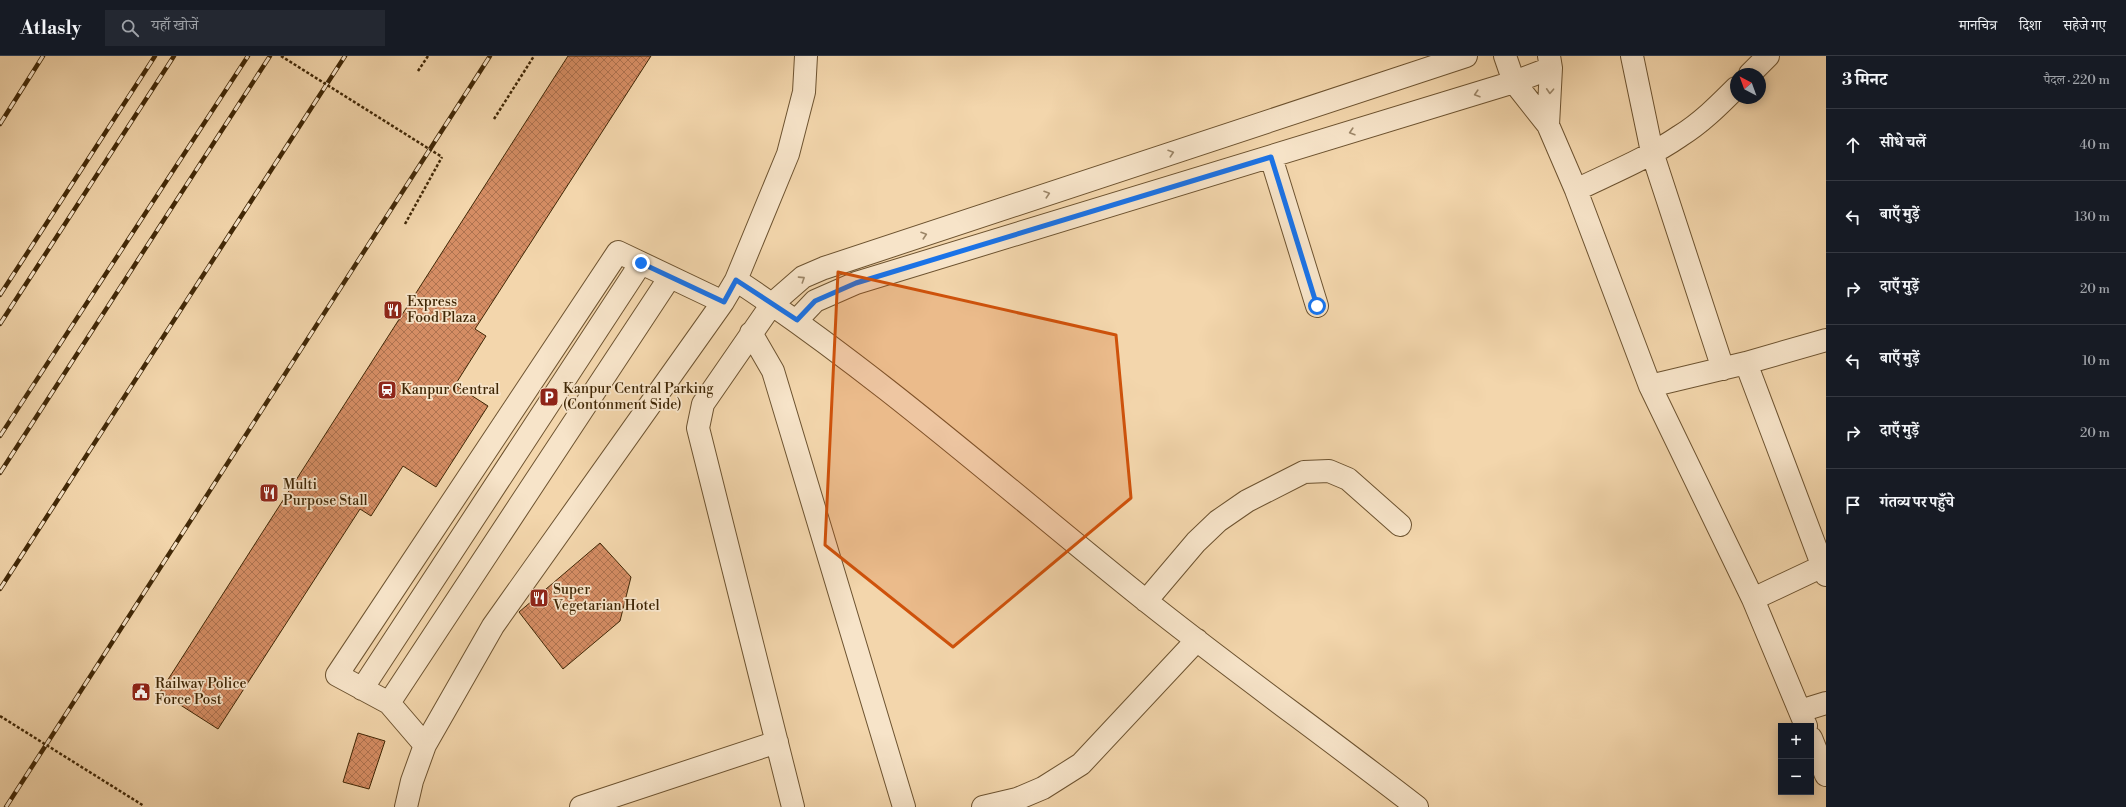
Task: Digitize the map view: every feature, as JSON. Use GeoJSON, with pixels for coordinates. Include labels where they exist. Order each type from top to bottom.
{"type":"FeatureCollection","features":[{"type":"Feature","properties":{"kind":"street"},"geometry":{"type":"LineString","coordinates":[[406,807],[412,781],[426,745],[493,626],[724,302],[736,280],[788,154],[804,92],[806,56]]}},
{"type":"Feature","properties":{"kind":"street"},"geometry":{"type":"LineString","coordinates":[[793,807],[698,428],[704,404],[772,304],[803,277],[824,268],[1466,56]]}},
{"type":"Feature","properties":{"kind":"street"},"geometry":{"type":"LineString","coordinates":[[1505,56],[1514,82],[1548,125],[1576,190],[1650,386],[1752,599],[1803,719],[1826,703]]}},
{"type":"Feature","properties":{"kind":"street"},"geometry":{"type":"LineString","coordinates":[[1632,56],[1652,152],[1723,369]]}},
{"type":"Feature","properties":{"kind":"street"},"geometry":{"type":"LineString","coordinates":[[1756,68],[1768,56]]}},
{"type":"Feature","properties":{"kind":"street"},"geometry":{"type":"LineString","coordinates":[[797,320],[815,301],[856,283],[1514,82],[1550,62]]}},
{"type":"Feature","properties":{"kind":"street"},"geometry":{"type":"LineString","coordinates":[[1548,125],[1550,62]]}},
{"type":"Feature","properties":{"kind":"street"},"geometry":{"type":"LineString","coordinates":[[1576,190],[1652,152],[1680,136],[1709,115],[1730,94]]}},
{"type":"Feature","properties":{"kind":"street"},"geometry":{"type":"LineString","coordinates":[[1271,157],[1317,306]]}},
{"type":"Feature","properties":{"kind":"street"},"geometry":{"type":"LineString","coordinates":[[426,745],[389,703],[337,675],[618,252],[724,302]]}},
{"type":"Feature","properties":{"kind":"street"},"geometry":{"type":"LineString","coordinates":[[389,703],[670,277]]}},
{"type":"Feature","properties":{"kind":"street"},"geometry":{"type":"LineString","coordinates":[[736,280],[797,320],[956,443],[1146,601],[1417,807]]}},
{"type":"Feature","properties":{"kind":"street"},"geometry":{"type":"LineString","coordinates":[[751,333],[773,372],[904,807]]}},
{"type":"Feature","properties":{"kind":"street"},"geometry":{"type":"LineString","coordinates":[[1650,386],[1746,363],[1826,340]]}},
{"type":"Feature","properties":{"kind":"street"},"geometry":{"type":"LineString","coordinates":[[1746,363],[1824,571],[1752,599]]}},
{"type":"Feature","properties":{"kind":"street"},"geometry":{"type":"LineString","coordinates":[[1146,601],[1196,542],[1218,521],[1247,501],[1304,472],[1329,471],[1348,478],[1400,525]]}},
{"type":"Feature","properties":{"kind":"street"},"geometry":{"type":"LineString","coordinates":[[983,807],[1018,799],[1037,791],[1081,764],[1197,640]]}},
{"type":"Feature","properties":{"kind":"street"},"geometry":{"type":"LineString","coordinates":[[581,807],[777,742]]}},
{"type":"Feature","properties":{"kind":"street"},"geometry":{"type":"LineString","coordinates":[[1814,745],[1826,775]]}},
{"type":"Feature","properties":{"kind":"path"},"geometry":{"type":"LineString","coordinates":[[282,56],[442,157],[405,224]]}},
{"type":"Feature","properties":{"kind":"path"},"geometry":{"type":"LineString","coordinates":[[418,71],[428,56]]}},
{"type":"Feature","properties":{"kind":"path"},"geometry":{"type":"LineString","coordinates":[[494,119],[534,56]]}},
{"type":"Feature","properties":{"kind":"path"},"geometry":{"type":"LineString","coordinates":[[0,716],[144,806]]}},
{"type":"Feature","properties":{"kind":"highlighted area"},"geometry":{"type":"Polygon","coordinates":[[[838,272],[1116,335],[1131,498],[953,647],[825,545],[838,272]]]}},
{"type":"Feature","properties":{"kind":"building"},"geometry":{"type":"Polygon","coordinates":[[[568,56],[651,56],[475,329],[486,336],[455,385],[488,406],[436,487],[403,466],[371,516],[360,509],[218,729],[160,692],[568,56]]]}},
{"type":"Feature","properties":{"kind":"building"},"geometry":{"type":"Polygon","coordinates":[[[600,543],[631,577],[620,621],[563,669],[519,612],[600,543]]]}},
{"type":"Feature","properties":{"kind":"building"},"geometry":{"type":"Polygon","coordinates":[[[358,733],[385,741],[369,789],[343,782],[358,733]]]}},
{"type":"Feature","properties":{"kind":"railway"},"geometry":{"type":"LineString","coordinates":[[0,124],[43,56]]}},
{"type":"Feature","properties":{"kind":"railway"},"geometry":{"type":"LineString","coordinates":[[0,295],[155,56]]}},
{"type":"Feature","properties":{"kind":"railway"},"geometry":{"type":"LineString","coordinates":[[0,324],[174,56]]}},
{"type":"Feature","properties":{"kind":"railway"},"geometry":{"type":"LineString","coordinates":[[0,436],[248,56]]}},
{"type":"Feature","properties":{"kind":"railway"},"geometry":{"type":"LineString","coordinates":[[0,473],[270,56]]}},
{"type":"Feature","properties":{"kind":"railway"},"geometry":{"type":"LineString","coordinates":[[0,589],[345,56]]}},
{"type":"Feature","properties":{"kind":"railway"},"geometry":{"type":"LineString","coordinates":[[6,807],[490,56]]}},
{"type":"Feature","properties":{"kind":"place","name":"Express Food Plaza"},"geometry":{"type":"Point","coordinates":[393,310]}},
{"type":"Feature","properties":{"kind":"place","name":"Kanpur Central"},"geometry":{"type":"Point","coordinates":[387,390]}},
{"type":"Feature","properties":{"kind":"place","name":"Kanpur Central Parking (Contonment Side)"},"geometry":{"type":"Point","coordinates":[549,397]}},
{"type":"Feature","properties":{"kind":"place","name":"Multi Purpose Stall"},"geometry":{"type":"Point","coordinates":[269,493]}},
{"type":"Feature","properties":{"kind":"place","name":"Super Vegetarian Hotel"},"geometry":{"type":"Point","coordinates":[539,598]}},
{"type":"Feature","properties":{"kind":"place","name":"Railway Police Force Post"},"geometry":{"type":"Point","coordinates":[141,692]}},
{"type":"Feature","properties":{"kind":"route"},"geometry":{"type":"LineString","coordinates":[[641,263],[724,302],[736,280],[797,320],[815,301],[856,283],[1271,157],[1317,306]]}}]}
